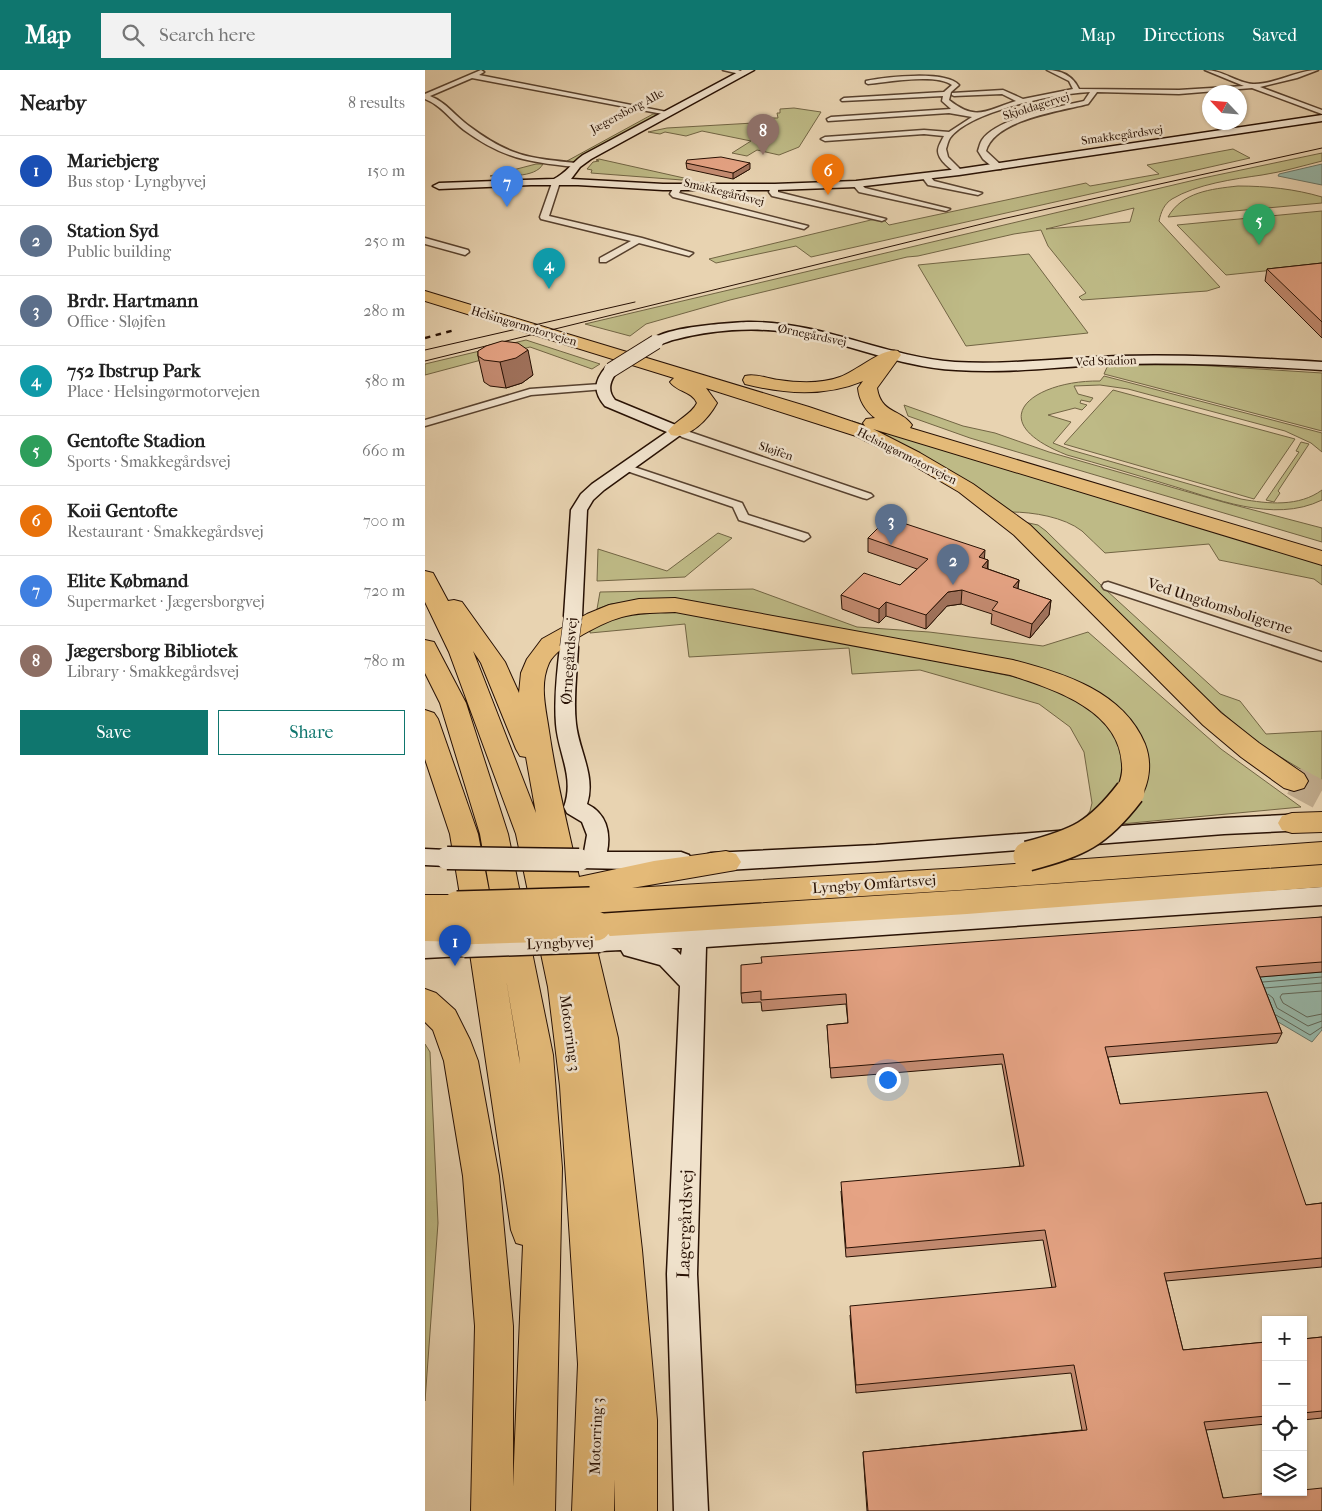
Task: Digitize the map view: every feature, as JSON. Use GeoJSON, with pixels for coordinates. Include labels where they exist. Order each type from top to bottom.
{"type":"FeatureCollection","features":[{"type":"Feature","properties":{"kind":"highway","name":"Helsingørmotorvejen"},"geometry":{"type":"LineString","coordinates":[[425,286],[445,294],[650,348],[947,445],[1322,558]]}},
{"type":"Feature","properties":{"kind":"highway","name":"Helsingørmotorvejen"},"geometry":{"type":"LineString","coordinates":[[425,296],[802,411],[863,432],[913,457],[966,488],[1022,530],[1212,719],[1250,750],[1294,781]]}},
{"type":"Feature","properties":{"kind":"highway"},"geometry":{"type":"LineString","coordinates":[[583,344],[692,386],[702,393],[707,403],[703,411],[678,431]]}},
{"type":"Feature","properties":{"kind":"highway"},"geometry":{"type":"LineString","coordinates":[[650,348],[762,383],[804,388],[834,384],[858,377],[891,355]]}},
{"type":"Feature","properties":{"kind":"highway"},"geometry":{"type":"LineString","coordinates":[[891,355],[885,366],[867,388],[868,397],[872,405],[879,413],[947,445]]}},
{"type":"Feature","properties":{"kind":"highway"},"geometry":{"type":"LineString","coordinates":[[425,578],[442,589],[493,662],[543,783]]}},
{"type":"Feature","properties":{"kind":"highway","name":"Motorring 3"},"geometry":{"type":"LineString","coordinates":[[425,578],[461,652],[530,834],[564,987],[577,1086],[598,1364],[593,1511]]}},
{"type":"Feature","properties":{"kind":"highway"},"geometry":{"type":"LineString","coordinates":[[425,895],[459,919],[591,896],[747,877],[1027,856],[1063,847],[1089,836],[1113,816],[1130,792],[1137,767],[1134,748],[1125,731],[1106,710],[1081,693],[1057,682],[1013,668],[675,605],[639,606],[617,610],[595,619],[551,644],[539,659],[533,673],[531,691],[543,783],[602,1038],[637,1420],[636,1511]]}},
{"type":"Feature","properties":{"kind":"highway"},"geometry":{"type":"LineString","coordinates":[[425,648],[453,703],[494,834],[536,1055],[544,1168],[534,1511]]}},
{"type":"Feature","properties":{"kind":"highway"},"geometry":{"type":"LineString","coordinates":[[425,719],[464,834],[488,966],[539,1290]]}},
{"type":"Feature","properties":{"kind":"highway"},"geometry":{"type":"LineString","coordinates":[[1293,823],[1322,821]]}},
{"type":"Feature","properties":{"kind":"highway","name":"Lyngby Omfartsvej"},"geometry":{"type":"LineString","coordinates":[[425,929],[459,919],[591,896],[1322,853]]}},
{"type":"Feature","properties":{"kind":"highway"},"geometry":{"type":"LineString","coordinates":[[591,896],[655,872],[726,862]]}},
{"type":"Feature","properties":{"kind":"highway","name":"Lyngby Omfartsvej"},"geometry":{"type":"LineString","coordinates":[[591,896],[967,902],[1321,890]]}},
{"type":"Feature","properties":{"kind":"highway","name":"Lyngby Omfartsvej"},"geometry":{"type":"LineString","coordinates":[[425,907],[459,919]]}},
{"type":"Feature","properties":{"kind":"highway"},"geometry":{"type":"LineString","coordinates":[[425,1002],[444,1020],[457,1047],[481,1176],[493,1326],[491,1511]]}},
{"type":"Feature","properties":{"kind":"street"},"geometry":{"type":"LineString","coordinates":[[425,96],[487,70]]}},
{"type":"Feature","properties":{"kind":"street"},"geometry":{"type":"LineString","coordinates":[[1050,70],[1072,80],[1077,91]]}},
{"type":"Feature","properties":{"kind":"street"},"geometry":{"type":"LineString","coordinates":[[1208,70],[1322,112]]}},
{"type":"Feature","properties":{"kind":"street","name":"Skjoldagervej"},"geometry":{"type":"LineString","coordinates":[[949,134],[977,116],[1024,102],[1077,91],[1207,91],[1255,86],[1315,70]]}},
{"type":"Feature","properties":{"kind":"street","name":"Jægersborg Alle"},"geometry":{"type":"LineString","coordinates":[[551,179],[559,163],[656,111],[737,71]]}},
{"type":"Feature","properties":{"kind":"street","name":"Jægersborg Alle"},"geometry":{"type":"LineString","coordinates":[[568,176],[576,165],[587,157],[669,113],[737,71]]}},
{"type":"Feature","properties":{"kind":"street"},"geometry":{"type":"LineString","coordinates":[[472,76],[669,113]]}},
{"type":"Feature","properties":{"kind":"street"},"geometry":{"type":"LineString","coordinates":[[844,100],[946,94],[956,85],[954,81],[937,78],[869,82]]}},
{"type":"Feature","properties":{"kind":"street","name":"Skjoldagervej"},"geometry":{"type":"LineString","coordinates":[[998,167],[983,155],[984,143],[991,135],[1016,121],[1086,103],[1095,90]]}},
{"type":"Feature","properties":{"kind":"street","name":"Skjoldagervej"},"geometry":{"type":"LineString","coordinates":[[954,94],[1003,92],[1024,102]]}},
{"type":"Feature","properties":{"kind":"street"},"geometry":{"type":"LineString","coordinates":[[946,94],[945,101],[958,111]]}},
{"type":"Feature","properties":{"kind":"street"},"geometry":{"type":"LineString","coordinates":[[425,96],[435,100],[466,128],[482,139],[512,155],[521,158],[576,165]]}},
{"type":"Feature","properties":{"kind":"street"},"geometry":{"type":"LineString","coordinates":[[831,119],[958,111],[977,116]]}},
{"type":"Feature","properties":{"kind":"street","name":"Smakkegårdsvej"},"geometry":{"type":"LineString","coordinates":[[568,176],[691,186],[775,187],[856,184],[998,167],[1322,118]]}},
{"type":"Feature","properties":{"kind":"street"},"geometry":{"type":"LineString","coordinates":[[825,139],[924,132],[949,134],[942,149],[943,157],[959,172]]}},
{"type":"Feature","properties":{"kind":"street"},"geometry":{"type":"LineString","coordinates":[[568,176],[551,179],[544,217],[689,253]]}},
{"type":"Feature","properties":{"kind":"street","name":"Smakkegårdsvej"},"geometry":{"type":"LineString","coordinates":[[926,177],[931,183],[978,193]]}},
{"type":"Feature","properties":{"kind":"street","name":"Smakkegårdsvej"},"geometry":{"type":"LineString","coordinates":[[425,188],[551,179],[678,187],[691,186]]}},
{"type":"Feature","properties":{"kind":"street","name":"Smakkegårdsvej"},"geometry":{"type":"LineString","coordinates":[[856,184],[862,190],[946,209]]}},
{"type":"Feature","properties":{"kind":"street","name":"Smakkegårdsvej"},"geometry":{"type":"LineString","coordinates":[[678,187],[674,194],[804,226]]}},
{"type":"Feature","properties":{"kind":"street","name":"Smakkegårdsvej"},"geometry":{"type":"LineString","coordinates":[[775,187],[773,192],[775,194],[882,219]]}},
{"type":"Feature","properties":{"kind":"street"},"geometry":{"type":"LineString","coordinates":[[603,260],[639,240]]}},
{"type":"Feature","properties":{"kind":"street"},"geometry":{"type":"LineString","coordinates":[[425,241],[465,252]]}},
{"type":"Feature","properties":{"kind":"street","name":"Ørnegårdsvej"},"geometry":{"type":"LineString","coordinates":[[601,387],[611,370],[673,335],[695,331],[742,326],[774,326],[818,334],[891,355]]}},
{"type":"Feature","properties":{"kind":"street","name":"Ved Stadion"},"geometry":{"type":"LineString","coordinates":[[891,355],[934,364],[995,367],[1119,360],[1211,359],[1322,366]]}},
{"type":"Feature","properties":{"kind":"street"},"geometry":{"type":"LineString","coordinates":[[425,423],[530,392],[601,387],[603,396],[610,403],[678,431]]}},
{"type":"Feature","properties":{"kind":"street","name":"Ørnegårdsvej"},"geometry":{"type":"LineString","coordinates":[[591,896],[598,848],[597,828],[589,814],[575,807],[581,788],[566,726],[565,708],[579,510],[587,497],[625,467],[678,431]]}},
{"type":"Feature","properties":{"kind":"street","name":"Sløjfen"},"geometry":{"type":"LineString","coordinates":[[678,431],[867,496]]}},
{"type":"Feature","properties":{"kind":"street"},"geometry":{"type":"LineString","coordinates":[[625,467],[738,505],[743,517],[804,537]]}},
{"type":"Feature","properties":{"kind":"street","name":"Ved Ungdomsboligerne"},"geometry":{"type":"LineString","coordinates":[[1108,586],[1322,657]]}},
{"type":"Feature","properties":{"kind":"street"},"geometry":{"type":"LineString","coordinates":[[726,862],[876,853],[1224,826],[1293,823]]}},
{"type":"Feature","properties":{"kind":"street","name":"Lyngbyvej"},"geometry":{"type":"LineString","coordinates":[[425,857],[447,858],[591,896],[694,938],[1321,890]]}},
{"type":"Feature","properties":{"kind":"street"},"geometry":{"type":"LineString","coordinates":[[591,896],[668,957],[692,983]]}},
{"type":"Feature","properties":{"kind":"street"},"geometry":{"type":"LineString","coordinates":[[425,948],[459,919]]}},
{"type":"Feature","properties":{"kind":"street","name":"Lagergårdsvej"},"geometry":{"type":"LineString","coordinates":[[691,1511],[682,1274],[694,938]]}},
{"type":"Feature","properties":{"kind":"shaded area"},"geometry":{"type":"Polygon","coordinates":[[[794,108],[821,112],[799,147],[779,155],[757,150],[747,156],[732,153],[751,141],[702,131],[686,136],[665,132],[660,134],[648,132],[667,128],[771,122],[771,118],[778,118],[777,113],[780,113],[780,109],[794,108]]]}},
{"type":"Feature","properties":{"kind":"shaded area"},"geometry":{"type":"Polygon","coordinates":[[[653,114],[661,115],[575,162],[567,161],[653,114]]]}},
{"type":"Feature","properties":{"kind":"shaded area"},"geometry":{"type":"Polygon","coordinates":[[[1233,149],[1250,158],[811,257],[796,246],[716,263],[709,259],[875,219],[885,221],[889,225],[1086,183],[1090,186],[1159,174],[1147,165],[1233,149]]]}},
{"type":"Feature","properties":{"kind":"shaded area"},"geometry":{"type":"Polygon","coordinates":[[[1322,153],[1322,161],[1204,186],[1182,194],[1167,203],[1159,221],[1220,287],[1207,291],[1082,300],[1079,297],[1086,293],[1048,246],[1041,230],[907,257],[730,300],[646,324],[630,336],[585,324],[1203,178],[1322,153]],[[1134,208],[1046,229],[1130,222],[1134,208]]]}},
{"type":"Feature","properties":{"kind":"shaded area"},"geometry":{"type":"Polygon","coordinates":[[[599,159],[686,178],[682,180],[591,173],[592,170],[587,169],[593,162],[599,161],[596,160],[599,159]]]}},
{"type":"Feature","properties":{"kind":"shaded area"},"geometry":{"type":"Polygon","coordinates":[[[536,164],[543,164],[539,169],[526,174],[490,176],[536,164]]]}},
{"type":"Feature","properties":{"kind":"shaded area"},"geometry":{"type":"Polygon","coordinates":[[[1238,186],[1270,187],[1302,192],[1322,197],[1322,203],[1168,217],[1181,202],[1198,193],[1238,186]]]}},
{"type":"Feature","properties":{"kind":"shaded area"},"geometry":{"type":"Polygon","coordinates":[[[1322,211],[1322,265],[1226,275],[1177,225],[1322,211]]]}},
{"type":"Feature","properties":{"kind":"shaded area"},"geometry":{"type":"Polygon","coordinates":[[[1029,254],[1088,333],[966,346],[918,265],[1029,254]]]}},
{"type":"Feature","properties":{"kind":"shaded area"},"geometry":{"type":"Polygon","coordinates":[[[526,340],[600,364],[592,369],[530,347],[425,375],[425,364],[526,340]]]}},
{"type":"Feature","properties":{"kind":"shaded area"},"geometry":{"type":"Polygon","coordinates":[[[1108,365],[1195,365],[1322,373],[1322,431],[1104,374],[1108,365]]]}},
{"type":"Feature","properties":{"kind":"shaded area"},"geometry":{"type":"Polygon","coordinates":[[[1104,376],[1322,433],[1322,452],[1311,443],[1285,431],[1128,389],[1100,385],[1074,386],[1078,394],[1093,398],[1090,402],[1081,400],[1080,403],[1087,405],[1082,410],[1075,408],[1048,415],[1071,422],[1053,443],[1071,450],[1241,499],[1272,503],[1293,502],[1322,490],[1322,500],[1303,507],[1284,510],[1264,509],[1224,502],[1067,455],[1040,442],[1025,429],[1021,416],[1026,404],[1038,395],[1055,387],[1076,382],[1100,381],[1104,376]]]}},
{"type":"Feature","properties":{"kind":"shaded area"},"geometry":{"type":"Polygon","coordinates":[[[1113,390],[1295,439],[1254,499],[1064,444],[1113,390]]]}},
{"type":"Feature","properties":{"kind":"shaded area"},"geometry":{"type":"Polygon","coordinates":[[[904,405],[963,426],[995,433],[1049,452],[1223,502],[1322,528],[1322,542],[970,438],[908,416],[904,405]]]}},
{"type":"Feature","properties":{"kind":"shaded area"},"geometry":{"type":"Polygon","coordinates":[[[852,421],[1322,563],[1322,585],[1314,579],[1219,560],[1209,544],[1105,553],[1075,526],[1048,516],[1011,512],[902,445],[852,421]]]}},
{"type":"Feature","properties":{"kind":"shaded area"},"geometry":{"type":"Polygon","coordinates":[[[1301,442],[1309,444],[1278,491],[1280,493],[1274,502],[1266,500],[1299,452],[1296,451],[1301,442]]]}},
{"type":"Feature","properties":{"kind":"shaded area"},"geometry":{"type":"Polygon","coordinates":[[[1024,522],[1038,525],[1046,531],[1106,590],[1220,694],[1240,701],[1266,734],[1322,731],[1322,782],[1259,744],[1212,704],[1024,522]]]}},
{"type":"Feature","properties":{"kind":"shaded area"},"geometry":{"type":"Polygon","coordinates":[[[718,533],[732,538],[685,577],[597,581],[598,549],[667,571],[718,533]]]}},
{"type":"Feature","properties":{"kind":"shaded area"},"geometry":{"type":"Polygon","coordinates":[[[753,589],[857,627],[929,632],[1043,646],[1088,632],[1221,749],[1301,807],[1121,824],[1146,770],[1079,684],[636,601],[611,604],[597,609],[600,592],[753,589]]]}},
{"type":"Feature","properties":{"kind":"shaded area"},"geometry":{"type":"Polygon","coordinates":[[[651,610],[688,613],[737,621],[1020,678],[1078,698],[1114,728],[1126,767],[1121,786],[1082,822],[1090,811],[1092,803],[1084,752],[1070,727],[1039,704],[920,670],[852,674],[849,648],[689,657],[685,624],[590,633],[590,624],[651,610]]]}},
{"type":"Feature","properties":{"kind":"shaded area"},"geometry":{"type":"Polygon","coordinates":[[[425,1044],[430,1052],[438,1223],[425,1401],[425,1044]]]}},
{"type":"Feature","properties":{"kind":"water"},"geometry":{"type":"Polygon","coordinates":[[[1322,164],[1322,185],[1278,176],[1279,174],[1322,164]]]}},
{"type":"Feature","properties":{"kind":"water"},"geometry":{"type":"Polygon","coordinates":[[[1322,972],[1322,1030],[1312,1042],[1268,1016],[1247,978],[1322,972]]]}},
{"type":"Feature","properties":{"kind":"building"},"geometry":{"type":"Polygon","coordinates":[[[721,157],[750,163],[733,173],[686,163],[687,160],[721,157]]]}},
{"type":"Feature","properties":{"kind":"building"},"geometry":{"type":"Polygon","coordinates":[[[1322,263],[1322,322],[1267,269],[1322,263]]]}},
{"type":"Feature","properties":{"kind":"building"},"geometry":{"type":"Polygon","coordinates":[[[502,341],[518,343],[528,350],[516,358],[500,362],[484,360],[478,356],[478,351],[486,346],[502,341]]]}},
{"type":"Feature","properties":{"kind":"building"},"geometry":{"type":"Polygon","coordinates":[[[888,518],[985,550],[979,557],[988,560],[982,567],[1019,580],[1013,587],[1051,600],[1032,624],[992,610],[998,602],[962,590],[948,592],[926,615],[886,602],[879,609],[841,595],[864,573],[900,585],[928,559],[868,538],[888,518]]]}},
{"type":"Feature","properties":{"kind":"building"},"geometry":{"type":"Polygon","coordinates":[[[1322,917],[1322,962],[1256,967],[1282,1033],[1105,1047],[1120,1104],[1267,1092],[1306,1205],[1322,1203],[1322,1258],[1164,1273],[1183,1350],[1262,1342],[1262,1416],[1204,1422],[1223,1498],[1262,1494],[1262,1496],[1307,1496],[1307,1490],[1322,1488],[1322,1511],[868,1511],[863,1452],[1087,1430],[1074,1365],[856,1385],[850,1306],[1056,1287],[1045,1230],[846,1248],[841,1182],[1024,1166],[1003,1054],[830,1068],[827,1025],[848,1023],[846,994],[761,1000],[761,991],[741,993],[741,965],[762,963],[761,957],[1322,917]]]}},
{"type":"Feature","properties":{"kind":"building"},"geometry":{"type":"Polygon","coordinates":[[[1322,1337],[1322,1411],[1307,1413],[1307,1361],[1307,1339],[1322,1337]]]}},
{"type":"Feature","properties":{"kind":"tunnel"},"geometry":{"type":"LineString","coordinates":[[1294,781],[1322,796]]}},
{"type":"Feature","properties":{"kind":"tram line"},"geometry":{"type":"LineString","coordinates":[[425,361],[1002,219],[1322,148]]}},
{"type":"Feature","properties":{"kind":"tram line"},"geometry":{"type":"LineString","coordinates":[[425,350],[635,302]]}},
{"type":"Feature","properties":{"kind":"railway"},"geometry":{"type":"LineString","coordinates":[[425,338],[455,330]]}},
{"type":"Feature","properties":{"kind":"place","name":"Jægersborg Bibliotek"},"geometry":{"type":"Point","coordinates":[763,155]}},
{"type":"Feature","properties":{"kind":"place","name":"Koii Gentofte"},"geometry":{"type":"Point","coordinates":[828,195]}},
{"type":"Feature","properties":{"kind":"place","name":"Elite Købmand"},"geometry":{"type":"Point","coordinates":[507,207]}},
{"type":"Feature","properties":{"kind":"place","name":"Gentofte Stadion"},"geometry":{"type":"Point","coordinates":[1259,245]}},
{"type":"Feature","properties":{"kind":"place","name":"752 Ibstrup Park"},"geometry":{"type":"Point","coordinates":[549,289]}},
{"type":"Feature","properties":{"kind":"place","name":"Brdr. Hartmann"},"geometry":{"type":"Point","coordinates":[891,545]}},
{"type":"Feature","properties":{"kind":"place","name":"Station Syd"},"geometry":{"type":"Point","coordinates":[953,585]}},
{"type":"Feature","properties":{"kind":"place","name":"Mariebjerg"},"geometry":{"type":"Point","coordinates":[455,966]}}]}
